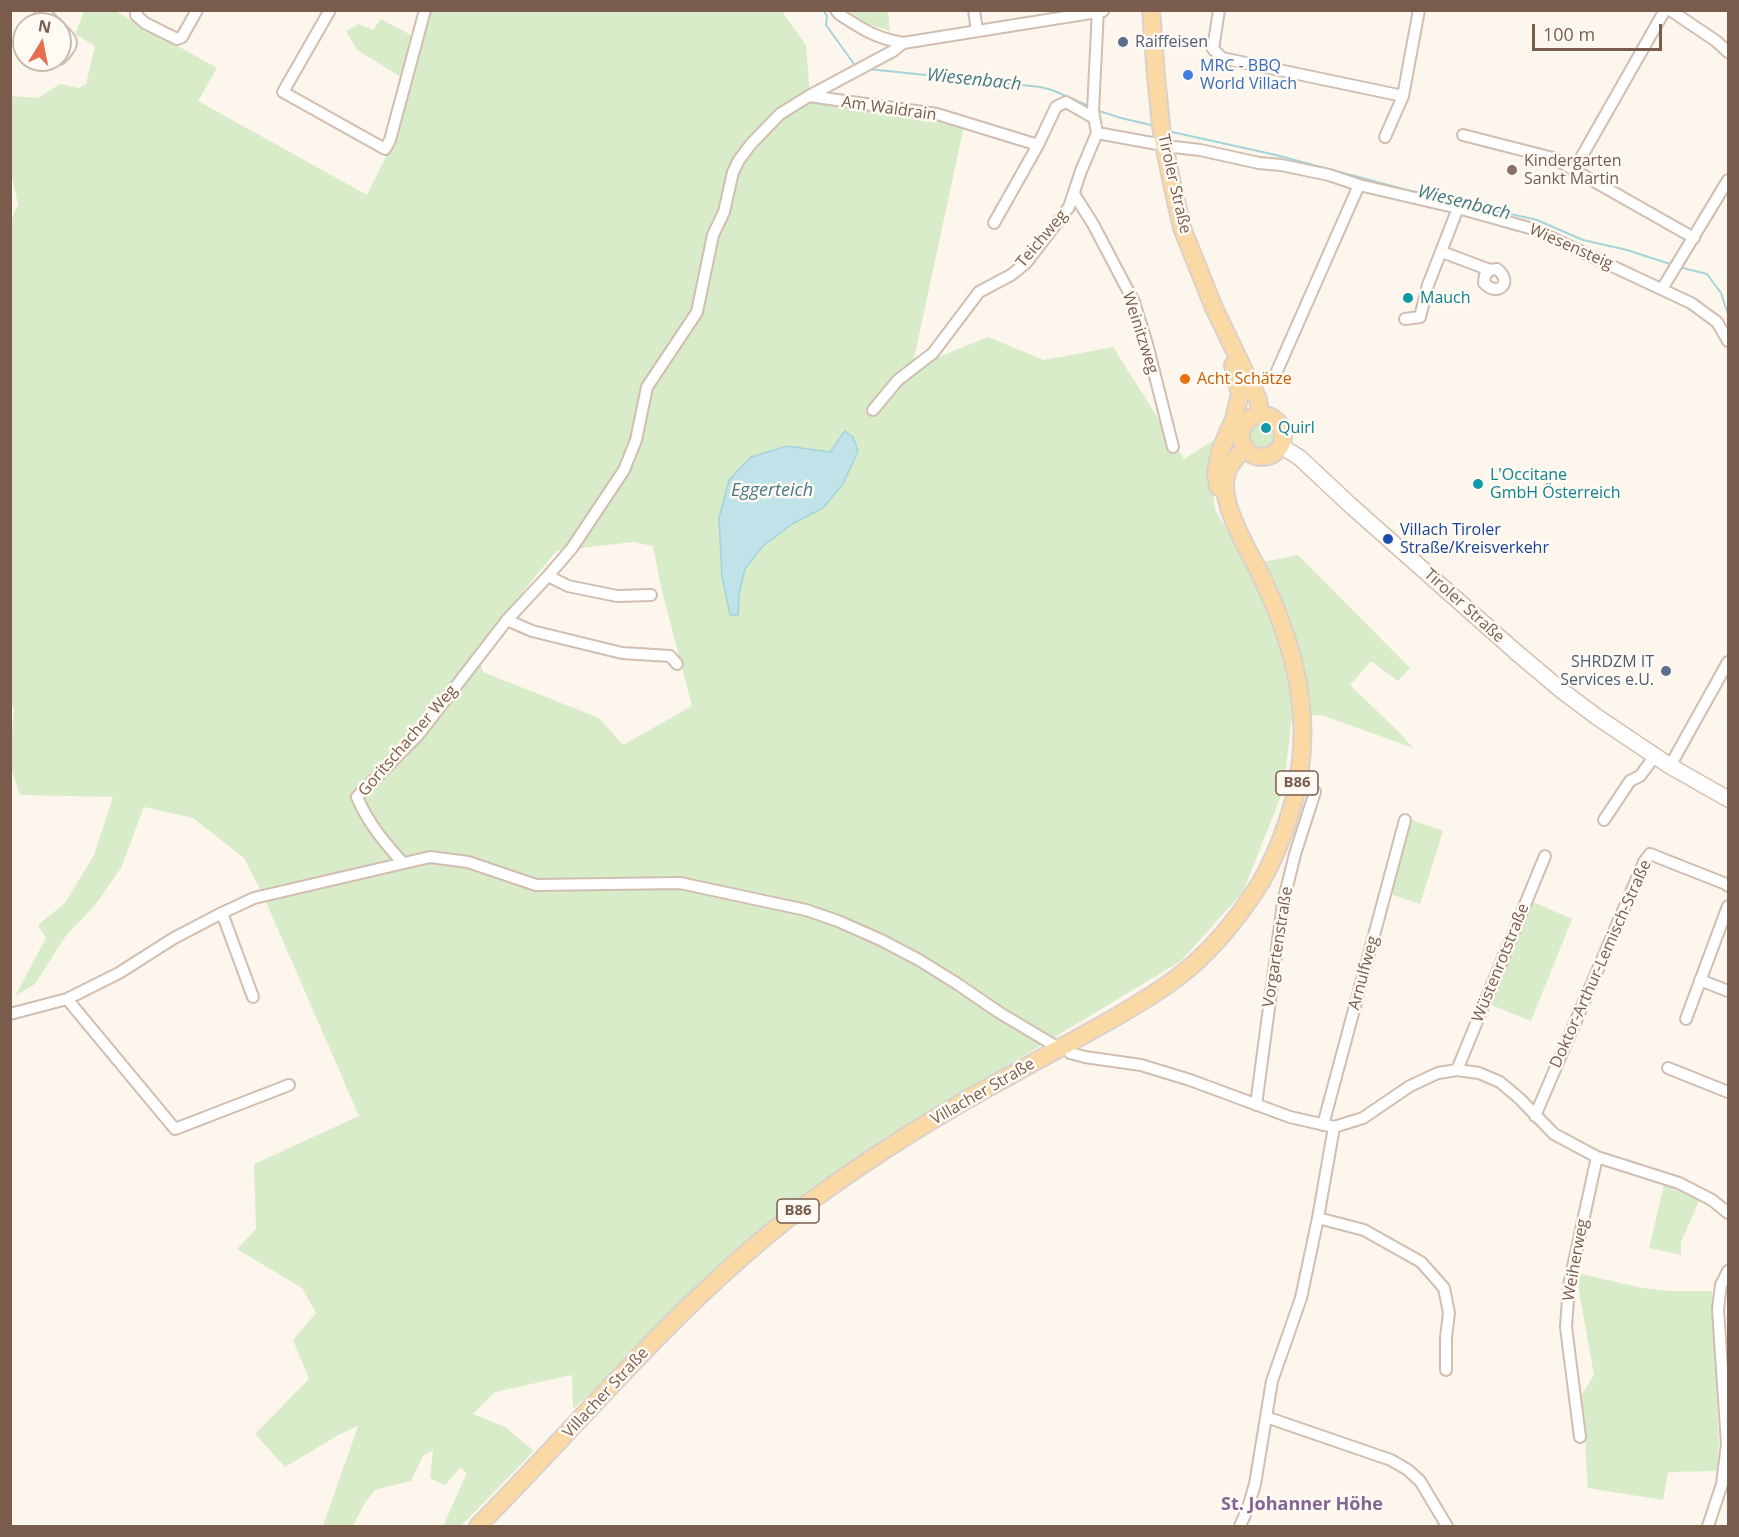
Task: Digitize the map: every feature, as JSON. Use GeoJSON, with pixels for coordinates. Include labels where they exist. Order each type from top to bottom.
{"type":"FeatureCollection","features":[{"type":"Feature","properties":{"kind":"main road","name":"Tiroler Straße"},"geometry":{"type":"LineString","coordinates":[[1151,10],[1164,145],[1182,228],[1214,308],[1257,399],[1260,415]]}},
{"type":"Feature","properties":{"kind":"main road","name":"B86"},"geometry":{"type":"LineString","coordinates":[[1228,338],[1227,349],[1240,394],[1234,419],[1220,451],[1216,473],[1221,507],[1227,520],[1235,522]]}},
{"type":"Feature","properties":{"kind":"main road"},"geometry":{"type":"LineString","coordinates":[[1260,415],[1271,417],[1279,423],[1283,433],[1281,446],[1272,454],[1262,457],[1254,455],[1242,441],[1243,428],[1249,419],[1260,415]]}},
{"type":"Feature","properties":{"kind":"main road","name":"Tiroler Straße"},"geometry":{"type":"LineString","coordinates":[[1281,446],[1300,458],[1349,504],[1561,690],[1670,766],[1728,799]]}},
{"type":"Feature","properties":{"kind":"main road","name":"B86"},"geometry":{"type":"LineString","coordinates":[[1235,522],[1225,489],[1226,476],[1231,462],[1245,447]]}},
{"type":"Feature","properties":{"kind":"main road","name":"Villacher Straße"},"geometry":{"type":"LineString","coordinates":[[478,1527],[659,1337],[717,1280],[771,1232],[840,1180],[920,1128],[1156,993],[1180,975],[1222,935],[1244,906],[1263,879],[1292,808],[1302,759],[1302,710],[1298,675],[1280,618],[1235,522]]}},
{"type":"Feature","properties":{"kind":"street"},"geometry":{"type":"LineString","coordinates":[[137,10],[136,15],[146,23],[177,39],[182,37],[197,10]]}},
{"type":"Feature","properties":{"kind":"street"},"geometry":{"type":"LineString","coordinates":[[330,10],[283,93],[385,149],[390,140],[425,10]]}},
{"type":"Feature","properties":{"kind":"street"},"geometry":{"type":"LineString","coordinates":[[836,10],[868,33],[903,43],[1103,10]]}},
{"type":"Feature","properties":{"kind":"street"},"geometry":{"type":"LineString","coordinates":[[974,10],[977,31]]}},
{"type":"Feature","properties":{"kind":"street"},"geometry":{"type":"LineString","coordinates":[[1219,10],[1213,49],[1222,58],[1403,96]]}},
{"type":"Feature","properties":{"kind":"street"},"geometry":{"type":"LineString","coordinates":[[1385,137],[1403,96],[1419,10]]}},
{"type":"Feature","properties":{"kind":"street"},"geometry":{"type":"LineString","coordinates":[[1574,170],[1668,10],[1716,41],[1728,52]]}},
{"type":"Feature","properties":{"kind":"street"},"geometry":{"type":"LineString","coordinates":[[1098,11],[1093,111],[1097,133],[1164,145]]}},
{"type":"Feature","properties":{"kind":"street","name":"Goritschacher Weg"},"geometry":{"type":"LineString","coordinates":[[403,863],[377,833],[357,797],[419,734],[507,620],[572,548],[624,470],[636,440],[647,387],[697,312],[712,235],[724,212],[733,172],[739,159],[780,114],[808,96],[893,51],[903,43]]}},
{"type":"Feature","properties":{"kind":"street","name":"Am Waldrain"},"geometry":{"type":"LineString","coordinates":[[808,96],[937,114],[1038,145]]}},
{"type":"Feature","properties":{"kind":"street"},"geometry":{"type":"LineString","coordinates":[[994,223],[1038,145],[1056,107],[1066,102],[1093,111]]}},
{"type":"Feature","properties":{"kind":"street","name":"Teichweg"},"geometry":{"type":"LineString","coordinates":[[873,411],[898,380],[933,353],[979,292],[1011,275],[1026,263],[1069,207],[1097,133]]}},
{"type":"Feature","properties":{"kind":"street"},"geometry":{"type":"LineString","coordinates":[[1463,135],[1553,158],[1694,238]]}},
{"type":"Feature","properties":{"kind":"street","name":"Wiesensteig"},"geometry":{"type":"LineString","coordinates":[[1164,145],[1329,175],[1359,185],[1458,208],[1533,229],[1691,303],[1717,322],[1728,341]]}},
{"type":"Feature","properties":{"kind":"street"},"geometry":{"type":"LineString","coordinates":[[1662,289],[1728,180]]}},
{"type":"Feature","properties":{"kind":"street"},"geometry":{"type":"LineString","coordinates":[[1277,371],[1359,185]]}},
{"type":"Feature","properties":{"kind":"street","name":"Weinitzweg"},"geometry":{"type":"LineString","coordinates":[[1074,194],[1093,224],[1134,302],[1173,447]]}},
{"type":"Feature","properties":{"kind":"street"},"geometry":{"type":"LineString","coordinates":[[1405,319],[1420,317],[1428,285],[1458,208]]}},
{"type":"Feature","properties":{"kind":"street"},"geometry":{"type":"LineString","coordinates":[[1442,252],[1490,270]]}},
{"type":"Feature","properties":{"kind":"street"},"geometry":{"type":"LineString","coordinates":[[548,576],[568,586],[617,596],[651,595]]}},
{"type":"Feature","properties":{"kind":"street"},"geometry":{"type":"LineString","coordinates":[[507,620],[532,631],[622,652],[670,656],[677,664]]}},
{"type":"Feature","properties":{"kind":"street"},"geometry":{"type":"LineString","coordinates":[[1670,766],[1728,662]]}},
{"type":"Feature","properties":{"kind":"street"},"geometry":{"type":"LineString","coordinates":[[1604,820],[1630,781],[1640,776],[1655,756]]}},
{"type":"Feature","properties":{"kind":"street","name":"Vorgartenstraße"},"geometry":{"type":"LineString","coordinates":[[1256,1105],[1283,903],[1295,854],[1316,792]]}},
{"type":"Feature","properties":{"kind":"street","name":"Arnulfweg"},"geometry":{"type":"LineString","coordinates":[[1240,1527],[1255,1484],[1272,1382],[1301,1298],[1318,1218],[1328,1126],[1405,820]]}},
{"type":"Feature","properties":{"kind":"street","name":"Doktor-Arthur-Lemisch-Straße"},"geometry":{"type":"LineString","coordinates":[[1535,1116],[1644,862],[1650,854],[1727,885]]}},
{"type":"Feature","properties":{"kind":"street","name":"Wüstenrotstraße"},"geometry":{"type":"LineString","coordinates":[[1457,1070],[1545,856]]}},
{"type":"Feature","properties":{"kind":"street"},"geometry":{"type":"LineString","coordinates":[[10,1014],[67,999],[119,973],[174,938],[254,898],[430,857],[468,862],[536,885],[680,883],[806,910],[881,940],[919,960],[957,983],[999,1013],[1052,1044]]}},
{"type":"Feature","properties":{"kind":"street"},"geometry":{"type":"LineString","coordinates":[[1686,1019],[1728,906]]}},
{"type":"Feature","properties":{"kind":"street"},"geometry":{"type":"LineString","coordinates":[[222,913],[253,997]]}},
{"type":"Feature","properties":{"kind":"street"},"geometry":{"type":"LineString","coordinates":[[1700,980],[1728,991]]}},
{"type":"Feature","properties":{"kind":"street"},"geometry":{"type":"LineString","coordinates":[[67,999],[175,1129],[289,1085]]}},
{"type":"Feature","properties":{"kind":"street"},"geometry":{"type":"LineString","coordinates":[[1070,1053],[1141,1065],[1190,1080],[1290,1117],[1328,1126],[1363,1118],[1410,1086],[1437,1073],[1457,1070],[1479,1073],[1500,1082],[1554,1134],[1597,1156],[1679,1184],[1712,1200],[1728,1213]]}},
{"type":"Feature","properties":{"kind":"street"},"geometry":{"type":"LineString","coordinates":[[1668,1068],[1728,1092]]}},
{"type":"Feature","properties":{"kind":"street","name":"Weiherweg"},"geometry":{"type":"LineString","coordinates":[[1581,1437],[1566,1327],[1569,1285],[1597,1156]]}},
{"type":"Feature","properties":{"kind":"street"},"geometry":{"type":"LineString","coordinates":[[1318,1218],[1364,1230],[1421,1262],[1444,1288],[1449,1313],[1446,1370]]}},
{"type":"Feature","properties":{"kind":"street"},"geometry":{"type":"LineString","coordinates":[[1708,1527],[1722,1485],[1727,1444],[1718,1309],[1721,1285],[1728,1271]]}},
{"type":"Feature","properties":{"kind":"street"},"geometry":{"type":"LineString","coordinates":[[1266,1417],[1390,1460],[1408,1470],[1420,1481],[1447,1527]]}},
{"type":"Feature","properties":{"kind":"green space"},"geometry":{"type":"Polygon","coordinates":[[[781,10],[806,45],[810,96],[937,115],[964,126],[912,368],[988,337],[1044,360],[1113,347],[1184,459],[1214,440],[1211,474],[1215,510],[1248,565],[1298,555],[1410,668],[1398,681],[1371,661],[1350,685],[1413,748],[1322,715],[1292,717],[1283,791],[1243,892],[1181,961],[868,1150],[801,1201],[573,1409],[572,1375],[495,1392],[473,1414],[505,1427],[534,1451],[461,1526],[443,1526],[467,1473],[460,1468],[445,1485],[430,1478],[433,1450],[423,1456],[411,1481],[375,1490],[364,1504],[353,1526],[323,1526],[358,1426],[340,1434],[285,1467],[255,1434],[309,1379],[293,1340],[316,1313],[302,1288],[237,1249],[256,1229],[254,1164],[359,1116],[263,895],[244,858],[193,818],[144,807],[121,868],[95,905],[65,937],[35,984],[15,996],[46,938],[38,925],[65,903],[94,855],[113,797],[20,795],[11,769],[14,708],[11,705],[10,223],[18,204],[11,174],[11,96],[38,98],[60,84],[79,88],[86,84],[95,46],[75,34],[84,11],[115,11],[217,68],[198,101],[367,195],[394,140],[409,82],[357,50],[346,31],[359,24],[373,30],[381,19],[420,40],[428,11],[781,10]],[[846,431],[830,452],[787,446],[751,457],[719,518],[722,577],[730,615],[738,614],[739,594],[745,569],[762,548],[792,524],[823,508],[853,437],[846,431]],[[633,542],[556,551],[476,650],[483,672],[599,718],[623,745],[692,706],[662,591],[653,546],[633,542]]]}},
{"type":"Feature","properties":{"kind":"green space"},"geometry":{"type":"Polygon","coordinates":[[[849,11],[888,11],[890,31],[868,24],[849,11]]]}},
{"type":"Feature","properties":{"kind":"green space"},"geometry":{"type":"Polygon","coordinates":[[[1263,419],[1275,424],[1280,436],[1275,448],[1263,453],[1251,448],[1246,436],[1251,424],[1263,419]]]}},
{"type":"Feature","properties":{"kind":"green space"},"geometry":{"type":"Polygon","coordinates":[[[1410,819],[1443,831],[1420,904],[1390,894],[1410,819]]]}},
{"type":"Feature","properties":{"kind":"green space"},"geometry":{"type":"Polygon","coordinates":[[[1531,901],[1572,919],[1531,1021],[1489,1004],[1531,901]]]}},
{"type":"Feature","properties":{"kind":"green space"},"geometry":{"type":"Polygon","coordinates":[[[1664,1185],[1700,1199],[1681,1242],[1681,1255],[1649,1248],[1664,1185]]]}},
{"type":"Feature","properties":{"kind":"green space"},"geometry":{"type":"Polygon","coordinates":[[[1577,1273],[1642,1288],[1669,1291],[1712,1291],[1719,1445],[1717,1471],[1668,1472],[1663,1500],[1588,1488],[1582,1394],[1594,1375],[1577,1273]]]}},
{"type":"Feature","properties":{"kind":"water","name":"Eggerteich"},"geometry":{"type":"Polygon","coordinates":[[[845,431],[853,437],[858,451],[843,484],[823,508],[792,524],[762,547],[745,569],[739,594],[738,615],[730,615],[722,577],[719,518],[729,480],[751,457],[787,446],[830,452],[845,431]]]}},
{"type":"Feature","properties":{"kind":"waterway","name":"Wiesenbach"},"geometry":{"type":"LineString","coordinates":[[823,10],[827,16],[826,25],[857,65]]}},
{"type":"Feature","properties":{"kind":"waterway","name":"Wiesenbach"},"geometry":{"type":"LineString","coordinates":[[868,69],[1040,87],[1091,107]]}},
{"type":"Feature","properties":{"kind":"waterway","name":"Wiesenbach"},"geometry":{"type":"LineString","coordinates":[[1096,110],[1151,125]]}},
{"type":"Feature","properties":{"kind":"waterway","name":"Wiesenbach"},"geometry":{"type":"LineString","coordinates":[[1172,132],[1276,155],[1407,190],[1537,220],[1583,240],[1627,250],[1673,265]]}},
{"type":"Feature","properties":{"kind":"waterway","name":"Wiesenbach"},"geometry":{"type":"LineString","coordinates":[[1679,267],[1707,274],[1721,293],[1728,314]]}},
{"type":"Feature","properties":{"kind":"place","name":"Raiffeisen"},"geometry":{"type":"Point","coordinates":[1123,42]}},
{"type":"Feature","properties":{"kind":"place","name":"MRC - BBQ World Villach"},"geometry":{"type":"Point","coordinates":[1188,75]}},
{"type":"Feature","properties":{"kind":"place","name":"Kindergarten Sankt Martin"},"geometry":{"type":"Point","coordinates":[1512,170]}},
{"type":"Feature","properties":{"kind":"place","name":"Mauch"},"geometry":{"type":"Point","coordinates":[1408,298]}},
{"type":"Feature","properties":{"kind":"place","name":"Acht Schätze"},"geometry":{"type":"Point","coordinates":[1185,379]}},
{"type":"Feature","properties":{"kind":"place","name":"Quirl"},"geometry":{"type":"Point","coordinates":[1266,428]}},
{"type":"Feature","properties":{"kind":"place","name":"L'Occitane GmbH Österreich"},"geometry":{"type":"Point","coordinates":[1478,484]}},
{"type":"Feature","properties":{"kind":"place","name":"Villach Tiroler Straße/Kreisverkehr"},"geometry":{"type":"Point","coordinates":[1388,539]}},
{"type":"Feature","properties":{"kind":"place","name":"SHRDZM IT Services e.U."},"geometry":{"type":"Point","coordinates":[1666,671]}},
{"type":"Feature","properties":{"kind":"district","name":"St. Johanner Höhe"},"geometry":{"type":"Point","coordinates":[1302,1505]}}]}
